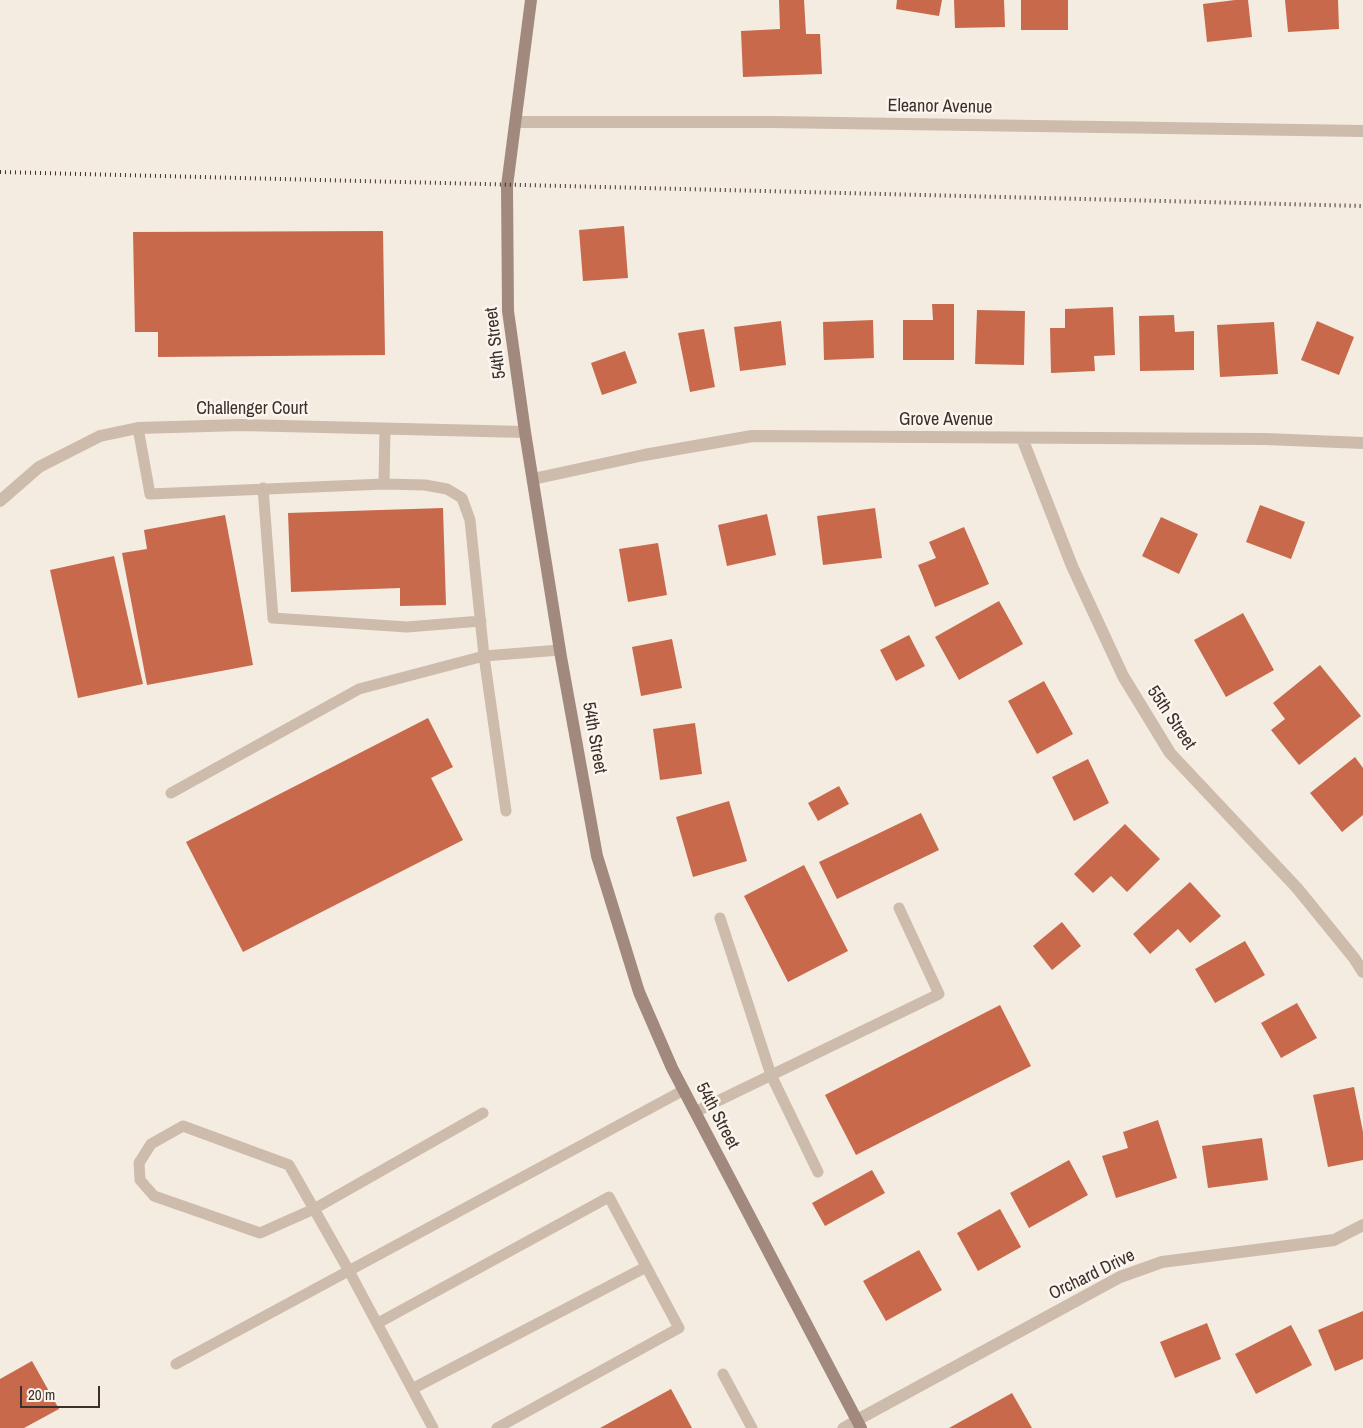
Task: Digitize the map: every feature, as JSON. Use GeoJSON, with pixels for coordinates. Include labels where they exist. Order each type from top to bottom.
{"type":"FeatureCollection","features":[{"type":"Feature","properties":{"kind":"main road","name":"54th Street"},"geometry":{"type":"LineString","coordinates":[[531,0],[517,122],[507,186],[508,310],[525,432],[560,650],[598,856],[639,992],[684,1090],[859,1424]]}},
{"type":"Feature","properties":{"kind":"street","name":"Eleanor Avenue"},"geometry":{"type":"LineString","coordinates":[[517,122],[773,122],[1363,131]]}},
{"type":"Feature","properties":{"kind":"street","name":"Challenger Court"},"geometry":{"type":"LineString","coordinates":[[0,501],[39,467],[100,436],[138,428],[241,425],[525,432]]}},
{"type":"Feature","properties":{"kind":"street","name":"Grove Avenue"},"geometry":{"type":"LineString","coordinates":[[533,479],[644,455],[752,436],[1265,439],[1363,443]]}},
{"type":"Feature","properties":{"kind":"street","name":"55th Street"},"geometry":{"type":"LineString","coordinates":[[1022,438],[1072,566],[1122,676],[1170,752],[1298,888],[1363,972]]}},
{"type":"Feature","properties":{"kind":"street","name":"Orchard Drive"},"geometry":{"type":"LineString","coordinates":[[859,1424],[1120,1276],[1162,1262],[1334,1240],[1363,1225]]}},
{"type":"Feature","properties":{"kind":"lane"},"geometry":{"type":"LineString","coordinates":[[138,428],[150,494],[384,484],[425,485],[447,489],[462,498],[470,520],[484,656],[506,811]]}},
{"type":"Feature","properties":{"kind":"lane"},"geometry":{"type":"LineString","coordinates":[[384,484],[385,429]]}},
{"type":"Feature","properties":{"kind":"lane"},"geometry":{"type":"LineString","coordinates":[[264,488],[273,618],[407,628],[481,621]]}},
{"type":"Feature","properties":{"kind":"lane"},"geometry":{"type":"LineString","coordinates":[[171,793],[360,689],[484,656],[560,650]]}},
{"type":"Feature","properties":{"kind":"lane"},"geometry":{"type":"LineString","coordinates":[[695,1112],[939,994],[899,908]]}},
{"type":"Feature","properties":{"kind":"lane"},"geometry":{"type":"LineString","coordinates":[[720,918],[771,1075],[818,1172]]}},
{"type":"Feature","properties":{"kind":"lane"},"geometry":{"type":"LineString","coordinates":[[176,1364],[684,1090]]}},
{"type":"Feature","properties":{"kind":"lane"},"geometry":{"type":"LineString","coordinates":[[433,1428],[378,1323],[349,1271],[314,1209],[289,1165],[183,1126],[150,1144],[139,1163],[140,1180],[154,1196],[260,1233],[314,1209],[482,1113]]}},
{"type":"Feature","properties":{"kind":"lane"},"geometry":{"type":"LineString","coordinates":[[378,1323],[609,1197],[679,1328],[497,1428]]}},
{"type":"Feature","properties":{"kind":"lane"},"geometry":{"type":"LineString","coordinates":[[412,1389],[646,1267]]}},
{"type":"Feature","properties":{"kind":"lane"},"geometry":{"type":"LineString","coordinates":[[723,1374],[752,1428]]}},
{"type":"Feature","properties":{"kind":"lane"},"geometry":{"type":"LineString","coordinates":[[843,1428],[859,1424]]}},
{"type":"Feature","properties":{"kind":"building"},"geometry":{"type":"Polygon","coordinates":[[[779,0],[804,0],[806,34],[820,34],[822,74],[743,77],[741,31],[780,29],[779,0]]]}},
{"type":"Feature","properties":{"kind":"building"},"geometry":{"type":"Polygon","coordinates":[[[897,0],[942,0],[939,16],[896,9],[897,0]]]}},
{"type":"Feature","properties":{"kind":"building"},"geometry":{"type":"Polygon","coordinates":[[[954,0],[1004,0],[1005,27],[955,28],[954,0]]]}},
{"type":"Feature","properties":{"kind":"building"},"geometry":{"type":"Polygon","coordinates":[[[1021,0],[1068,0],[1068,30],[1021,30],[1021,0]]]}},
{"type":"Feature","properties":{"kind":"building"},"geometry":{"type":"Polygon","coordinates":[[[1248,0],[1252,37],[1207,42],[1203,4],[1248,0]]]}},
{"type":"Feature","properties":{"kind":"building"},"geometry":{"type":"Polygon","coordinates":[[[1285,0],[1338,0],[1339,29],[1288,32],[1285,0]]]}},
{"type":"Feature","properties":{"kind":"building"},"geometry":{"type":"Polygon","coordinates":[[[624,226],[628,278],[583,281],[579,230],[624,226]]]}},
{"type":"Feature","properties":{"kind":"building"},"geometry":{"type":"Polygon","coordinates":[[[383,231],[385,355],[158,357],[158,332],[135,332],[133,232],[383,231]]]}},
{"type":"Feature","properties":{"kind":"building"},"geometry":{"type":"Polygon","coordinates":[[[932,304],[954,304],[954,360],[903,360],[903,320],[933,320],[932,304]]]}},
{"type":"Feature","properties":{"kind":"building"},"geometry":{"type":"Polygon","coordinates":[[[1113,307],[1115,355],[1094,356],[1095,371],[1051,373],[1050,328],[1065,328],[1065,309],[1113,307]]]}},
{"type":"Feature","properties":{"kind":"building"},"geometry":{"type":"Polygon","coordinates":[[[977,310],[1025,311],[1024,365],[975,364],[977,310]]]}},
{"type":"Feature","properties":{"kind":"building"},"geometry":{"type":"Polygon","coordinates":[[[1174,315],[1175,332],[1194,331],[1194,370],[1140,371],[1139,316],[1174,315]]]}},
{"type":"Feature","properties":{"kind":"building"},"geometry":{"type":"Polygon","coordinates":[[[873,320],[874,358],[824,360],[823,322],[873,320]]]}},
{"type":"Feature","properties":{"kind":"building"},"geometry":{"type":"Polygon","coordinates":[[[781,321],[786,365],[740,371],[734,327],[781,321]]]}},
{"type":"Feature","properties":{"kind":"building"},"geometry":{"type":"Polygon","coordinates":[[[1317,321],[1354,337],[1339,375],[1301,360],[1317,321]]]}},
{"type":"Feature","properties":{"kind":"building"},"geometry":{"type":"Polygon","coordinates":[[[1274,322],[1278,374],[1220,377],[1217,325],[1274,322]]]}},
{"type":"Feature","properties":{"kind":"building"},"geometry":{"type":"Polygon","coordinates":[[[704,329],[715,387],[690,392],[678,333],[704,329]]]}},
{"type":"Feature","properties":{"kind":"building"},"geometry":{"type":"Polygon","coordinates":[[[625,351],[637,383],[602,395],[591,363],[625,351]]]}},
{"type":"Feature","properties":{"kind":"building"},"geometry":{"type":"Polygon","coordinates":[[[1260,505],[1305,522],[1291,559],[1246,542],[1260,505]]]}},
{"type":"Feature","properties":{"kind":"building"},"geometry":{"type":"Polygon","coordinates":[[[443,508],[446,605],[400,606],[400,588],[291,592],[288,513],[443,508]]]}},
{"type":"Feature","properties":{"kind":"building"},"geometry":{"type":"Polygon","coordinates":[[[875,508],[882,558],[823,565],[817,516],[875,508]]]}},
{"type":"Feature","properties":{"kind":"building"},"geometry":{"type":"Polygon","coordinates":[[[767,514],[776,555],[727,566],[718,525],[767,514]]]}},
{"type":"Feature","properties":{"kind":"building"},"geometry":{"type":"Polygon","coordinates":[[[225,515],[253,665],[147,685],[122,553],[147,549],[144,530],[225,515]]]}},
{"type":"Feature","properties":{"kind":"building"},"geometry":{"type":"Polygon","coordinates":[[[1161,517],[1198,534],[1179,574],[1142,556],[1161,517]]]}},
{"type":"Feature","properties":{"kind":"building"},"geometry":{"type":"Polygon","coordinates":[[[964,527],[989,584],[935,607],[918,565],[936,558],[929,542],[964,527]]]}},
{"type":"Feature","properties":{"kind":"building"},"geometry":{"type":"Polygon","coordinates":[[[658,543],[667,595],[628,602],[619,549],[658,543]]]}},
{"type":"Feature","properties":{"kind":"building"},"geometry":{"type":"Polygon","coordinates":[[[114,556],[143,684],[78,698],[50,570],[114,556]]]}},
{"type":"Feature","properties":{"kind":"building"},"geometry":{"type":"Polygon","coordinates":[[[999,601],[1023,644],[959,680],[935,637],[999,601]]]}},
{"type":"Feature","properties":{"kind":"building"},"geometry":{"type":"Polygon","coordinates":[[[1243,613],[1274,670],[1226,697],[1194,640],[1243,613]]]}},
{"type":"Feature","properties":{"kind":"building"},"geometry":{"type":"Polygon","coordinates":[[[909,635],[925,666],[896,681],[880,650],[909,635]]]}},
{"type":"Feature","properties":{"kind":"building"},"geometry":{"type":"Polygon","coordinates":[[[672,639],[682,688],[641,696],[632,647],[672,639]]]}},
{"type":"Feature","properties":{"kind":"building"},"geometry":{"type":"Polygon","coordinates":[[[1320,665],[1361,716],[1299,765],[1271,730],[1285,719],[1273,703],[1320,665]]]}},
{"type":"Feature","properties":{"kind":"building"},"geometry":{"type":"Polygon","coordinates":[[[1044,681],[1073,734],[1037,754],[1008,701],[1044,681]]]}},
{"type":"Feature","properties":{"kind":"building"},"geometry":{"type":"Polygon","coordinates":[[[428,718],[453,767],[431,778],[463,840],[243,952],[186,842],[428,718]]]}},
{"type":"Feature","properties":{"kind":"building"},"geometry":{"type":"Polygon","coordinates":[[[695,723],[702,774],[660,780],[653,729],[695,723]]]}},
{"type":"Feature","properties":{"kind":"building"},"geometry":{"type":"Polygon","coordinates":[[[1355,757],[1363,768],[1363,815],[1342,832],[1310,793],[1355,757]]]}},
{"type":"Feature","properties":{"kind":"building"},"geometry":{"type":"Polygon","coordinates":[[[1088,759],[1109,803],[1074,821],[1052,777],[1088,759]]]}},
{"type":"Feature","properties":{"kind":"building"},"geometry":{"type":"Polygon","coordinates":[[[839,786],[849,804],[818,821],[808,803],[839,786]]]}},
{"type":"Feature","properties":{"kind":"building"},"geometry":{"type":"Polygon","coordinates":[[[729,801],[747,861],[693,877],[676,817],[729,801]]]}},
{"type":"Feature","properties":{"kind":"building"},"geometry":{"type":"Polygon","coordinates":[[[921,813],[939,850],[837,899],[819,862],[921,813]]]}},
{"type":"Feature","properties":{"kind":"building"},"geometry":{"type":"Polygon","coordinates":[[[1125,824],[1160,859],[1127,892],[1111,876],[1093,893],[1074,874],[1125,824]]]}},
{"type":"Feature","properties":{"kind":"building"},"geometry":{"type":"Polygon","coordinates":[[[804,865],[848,951],[788,982],[744,896],[804,865]]]}},
{"type":"Feature","properties":{"kind":"building"},"geometry":{"type":"Polygon","coordinates":[[[1190,882],[1221,916],[1190,943],[1178,929],[1150,954],[1133,934],[1190,882]]]}},
{"type":"Feature","properties":{"kind":"building"},"geometry":{"type":"Polygon","coordinates":[[[1062,922],[1081,946],[1052,970],[1033,946],[1062,922]]]}},
{"type":"Feature","properties":{"kind":"building"},"geometry":{"type":"Polygon","coordinates":[[[1245,941],[1265,975],[1215,1003],[1195,969],[1245,941]]]}},
{"type":"Feature","properties":{"kind":"building"},"geometry":{"type":"Polygon","coordinates":[[[1297,1003],[1317,1038],[1281,1058],[1261,1023],[1297,1003]]]}},
{"type":"Feature","properties":{"kind":"building"},"geometry":{"type":"Polygon","coordinates":[[[1000,1005],[1031,1066],[856,1155],[825,1095],[1000,1005]]]}},
{"type":"Feature","properties":{"kind":"building"},"geometry":{"type":"Polygon","coordinates":[[[1354,1087],[1363,1132],[1363,1160],[1328,1167],[1313,1095],[1354,1087]]]}},
{"type":"Feature","properties":{"kind":"building"},"geometry":{"type":"Polygon","coordinates":[[[1158,1120],[1177,1178],[1116,1198],[1102,1156],[1128,1148],[1123,1132],[1158,1120]]]}},
{"type":"Feature","properties":{"kind":"building"},"geometry":{"type":"Polygon","coordinates":[[[1262,1138],[1268,1180],[1208,1188],[1202,1146],[1262,1138]]]}},
{"type":"Feature","properties":{"kind":"building"},"geometry":{"type":"Polygon","coordinates":[[[1069,1160],[1088,1195],[1029,1228],[1010,1193],[1069,1160]]]}},
{"type":"Feature","properties":{"kind":"building"},"geometry":{"type":"Polygon","coordinates":[[[872,1170],[885,1193],[825,1226],[812,1203],[872,1170]]]}},
{"type":"Feature","properties":{"kind":"building"},"geometry":{"type":"Polygon","coordinates":[[[1000,1209],[1021,1247],[978,1271],[957,1233],[1000,1209]]]}},
{"type":"Feature","properties":{"kind":"building"},"geometry":{"type":"Polygon","coordinates":[[[919,1250],[942,1290],[886,1321],[863,1281],[919,1250]]]}},
{"type":"Feature","properties":{"kind":"building"},"geometry":{"type":"Polygon","coordinates":[[[1363,1311],[1363,1359],[1335,1371],[1318,1330],[1363,1311]]]}},
{"type":"Feature","properties":{"kind":"building"},"geometry":{"type":"Polygon","coordinates":[[[1207,1323],[1221,1359],[1175,1378],[1160,1342],[1207,1323]]]}},
{"type":"Feature","properties":{"kind":"building"},"geometry":{"type":"Polygon","coordinates":[[[1291,1325],[1312,1365],[1256,1394],[1235,1354],[1291,1325]]]}},
{"type":"Feature","properties":{"kind":"building"},"geometry":{"type":"Polygon","coordinates":[[[32,1361],[59,1409],[24,1428],[0,1428],[0,1379],[32,1361]]]}},
{"type":"Feature","properties":{"kind":"building"},"geometry":{"type":"Polygon","coordinates":[[[671,1389],[692,1428],[600,1428],[671,1389]]]}},
{"type":"Feature","properties":{"kind":"building"},"geometry":{"type":"Polygon","coordinates":[[[1012,1393],[1032,1428],[949,1428],[1012,1393]]]}},
{"type":"Feature","properties":{"kind":"railway"},"geometry":{"type":"LineString","coordinates":[[0,172],[1363,206]]}}]}
